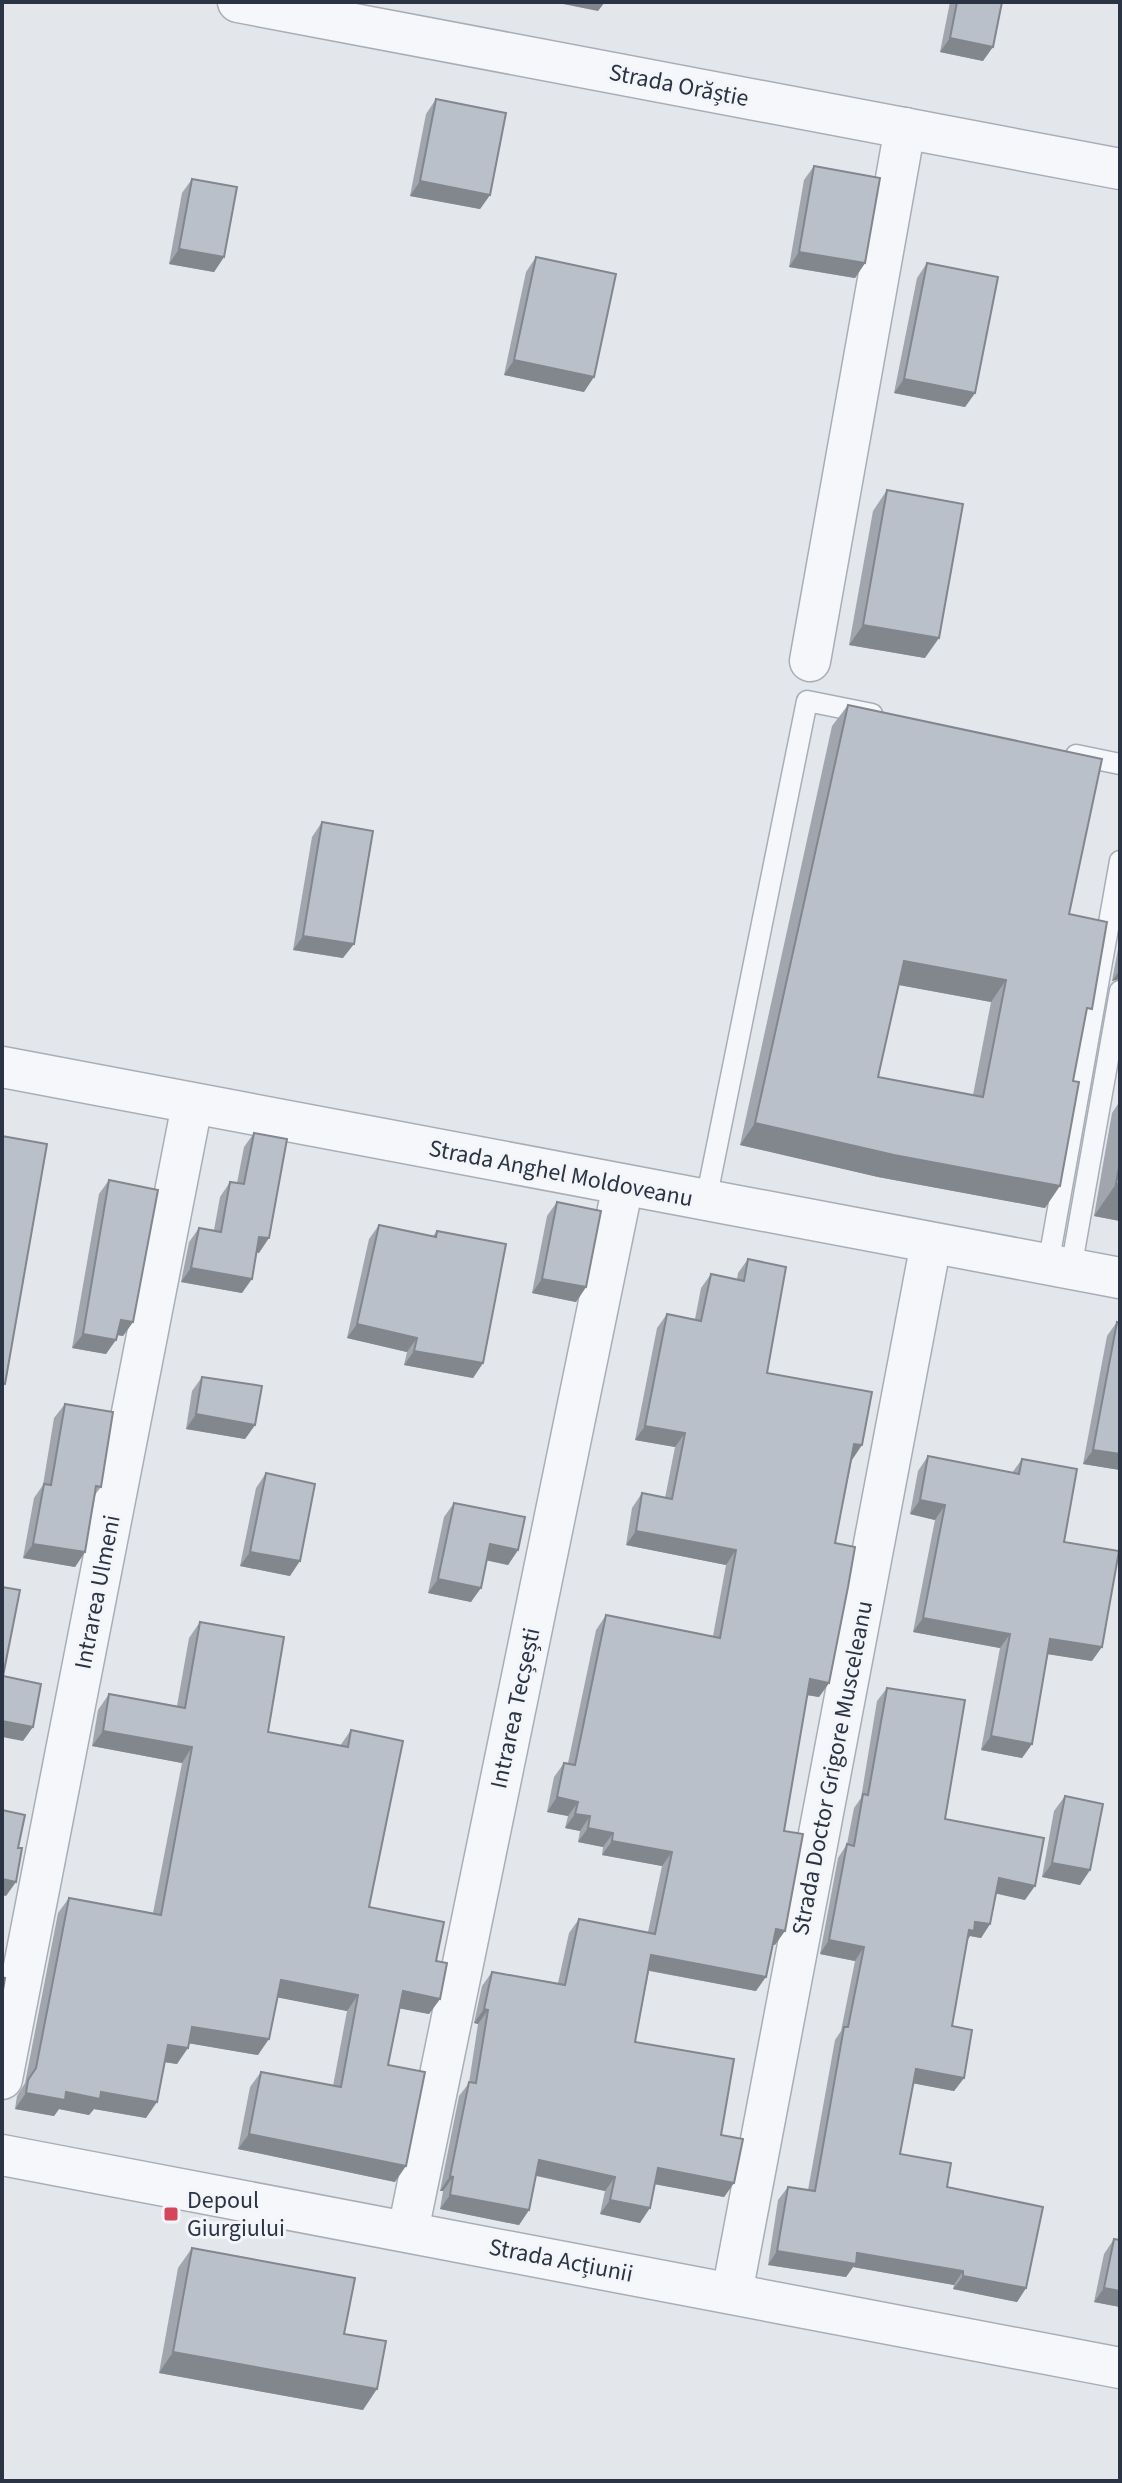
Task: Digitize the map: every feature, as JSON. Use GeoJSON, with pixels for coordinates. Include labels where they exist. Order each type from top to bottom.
{"type":"FeatureCollection","features":[{"type":"Feature","properties":{"kind":"street","name":"Strada Orăștie"},"geometry":{"type":"LineString","coordinates":[[238,2],[397,17],[905,128],[1120,169]]}},
{"type":"Feature","properties":{"kind":"street"},"geometry":{"type":"LineString","coordinates":[[810,661],[905,128]]}},
{"type":"Feature","properties":{"kind":"street","name":"Strada Anghel Moldoveanu"},"geometry":{"type":"LineString","coordinates":[[2,1067],[1120,1278]]}},
{"type":"Feature","properties":{"kind":"street","name":"Intrarea Ulmeni"},"geometry":{"type":"LineString","coordinates":[[2,2079],[192,1105]]}},
{"type":"Feature","properties":{"kind":"street","name":"Intrarea Tecșești"},"geometry":{"type":"LineString","coordinates":[[408,2231],[623,1185]]}},
{"type":"Feature","properties":{"kind":"street","name":"Strada Doctor Grigore Musceleanu"},"geometry":{"type":"LineString","coordinates":[[732,2293],[931,1243]]}},
{"type":"Feature","properties":{"kind":"street","name":"Strada Acțiunii"},"geometry":{"type":"LineString","coordinates":[[2,2155],[1120,2368]]}},
{"type":"Feature","properties":{"kind":"lane"},"geometry":{"type":"LineString","coordinates":[[706,1200],[807,701],[885,716]]}},
{"type":"Feature","properties":{"kind":"lane"},"geometry":{"type":"LineString","coordinates":[[1057,752],[1120,764]]}},
{"type":"Feature","properties":{"kind":"lane"},"geometry":{"type":"LineString","coordinates":[[1060,1267],[1120,861]]}},
{"type":"Feature","properties":{"kind":"lane"},"geometry":{"type":"LineString","coordinates":[[1060,1267],[1120,991]]}},
{"type":"Feature","properties":{"kind":"building"},"geometry":{"type":"Polygon","coordinates":[[[957,2],[1002,2],[993,47],[950,38],[957,2]]]}},
{"type":"Feature","properties":{"kind":"building"},"geometry":{"type":"Polygon","coordinates":[[[436,99],[506,113],[490,195],[420,181],[436,99]]]}},
{"type":"Feature","properties":{"kind":"building"},"geometry":{"type":"Polygon","coordinates":[[[814,166],[880,178],[865,263],[799,252],[814,166]]]}},
{"type":"Feature","properties":{"kind":"building"},"geometry":{"type":"Polygon","coordinates":[[[192,179],[237,187],[224,257],[179,249],[192,179]]]}},
{"type":"Feature","properties":{"kind":"building"},"geometry":{"type":"Polygon","coordinates":[[[536,257],[616,274],[594,377],[514,360],[536,257]]]}},
{"type":"Feature","properties":{"kind":"building"},"geometry":{"type":"Polygon","coordinates":[[[927,263],[998,277],[975,393],[904,379],[927,263]]]}},
{"type":"Feature","properties":{"kind":"building"},"geometry":{"type":"Polygon","coordinates":[[[887,490],[963,504],[939,638],[863,625],[887,490]]]}},
{"type":"Feature","properties":{"kind":"building"},"geometry":{"type":"Polygon","coordinates":[[[848,705],[1102,759],[1069,914],[1107,922],[1092,1009],[1087,1008],[1073,1081],[1079,1082],[1060,1186],[894,1155],[755,1123],[848,705]],[[904,961],[878,1077],[983,1097],[1006,980],[904,961]]]}},
{"type":"Feature","properties":{"kind":"building"},"geometry":{"type":"Polygon","coordinates":[[[322,822],[373,831],[354,944],[303,936],[322,822]]]}},
{"type":"Feature","properties":{"kind":"building"},"geometry":{"type":"Polygon","coordinates":[[[254,1133],[287,1139],[269,1238],[259,1237],[252,1279],[191,1268],[199,1228],[221,1232],[230,1182],[244,1184],[254,1133]]]}},
{"type":"Feature","properties":{"kind":"building"},"geometry":{"type":"Polygon","coordinates":[[[2,1136],[47,1144],[5,1384],[2,1383],[2,1136]]]}},
{"type":"Feature","properties":{"kind":"building"},"geometry":{"type":"Polygon","coordinates":[[[1120,1162],[1120,1184],[1116,1184],[1120,1162]]]}},
{"type":"Feature","properties":{"kind":"building"},"geometry":{"type":"Polygon","coordinates":[[[109,1180],[158,1190],[133,1322],[121,1320],[116,1340],[83,1334],[109,1180]]]}},
{"type":"Feature","properties":{"kind":"building"},"geometry":{"type":"Polygon","coordinates":[[[557,1202],[601,1211],[586,1287],[542,1279],[557,1202]]]}},
{"type":"Feature","properties":{"kind":"building"},"geometry":{"type":"Polygon","coordinates":[[[379,1225],[436,1237],[437,1231],[506,1244],[483,1363],[414,1351],[417,1338],[357,1324],[379,1225]]]}},
{"type":"Feature","properties":{"kind":"building"},"geometry":{"type":"Polygon","coordinates":[[[748,1259],[786,1267],[767,1373],[872,1392],[862,1445],[854,1444],[835,1543],[855,1547],[829,1683],[810,1679],[784,1831],[803,1834],[785,1931],[776,1929],[766,1977],[651,1955],[635,2042],[734,2059],[721,2135],[743,2139],[734,2183],[658,2168],[650,2208],[610,2200],[615,2177],[539,2160],[529,2210],[450,2195],[453,2177],[450,2176],[469,2082],[476,2083],[488,2010],[484,2009],[492,1972],[565,1985],[579,1919],[655,1934],[672,1852],[612,1841],[613,1833],[588,1828],[590,1816],[575,1814],[578,1802],[557,1797],[564,1763],[575,1765],[606,1615],[720,1638],[736,1550],[636,1531],[642,1493],[672,1499],[685,1433],[645,1426],[667,1314],[701,1321],[711,1274],[744,1281],[748,1259]]]}},
{"type":"Feature","properties":{"kind":"building"},"geometry":{"type":"Polygon","coordinates":[[[1117,1322],[1120,1323],[1120,1454],[1093,1450],[1117,1322]]]}},
{"type":"Feature","properties":{"kind":"building"},"geometry":{"type":"Polygon","coordinates":[[[202,1377],[262,1386],[255,1425],[196,1414],[202,1377]]]}},
{"type":"Feature","properties":{"kind":"building"},"geometry":{"type":"Polygon","coordinates":[[[65,1404],[113,1412],[101,1487],[96,1486],[85,1552],[33,1544],[44,1484],[51,1485],[65,1404]]]}},
{"type":"Feature","properties":{"kind":"building"},"geometry":{"type":"Polygon","coordinates":[[[928,1456],[1019,1474],[1022,1459],[1077,1469],[1064,1542],[1119,1551],[1102,1647],[1050,1639],[1032,1744],[991,1736],[1010,1634],[923,1618],[945,1505],[920,1500],[928,1456]]]}},
{"type":"Feature","properties":{"kind":"building"},"geometry":{"type":"Polygon","coordinates":[[[266,1473],[315,1484],[300,1561],[250,1552],[266,1473]]]}},
{"type":"Feature","properties":{"kind":"building"},"geometry":{"type":"Polygon","coordinates":[[[454,1503],[525,1517],[518,1550],[490,1544],[481,1588],[438,1579],[454,1503]]]}},
{"type":"Feature","properties":{"kind":"building"},"geometry":{"type":"Polygon","coordinates":[[[2,1587],[20,1590],[3,1676],[41,1684],[33,1727],[2,1721],[2,1587]]]}},
{"type":"Feature","properties":{"kind":"building"},"geometry":{"type":"Polygon","coordinates":[[[200,1622],[284,1637],[268,1732],[348,1747],[351,1730],[403,1741],[369,1907],[444,1922],[436,1961],[447,1963],[440,1999],[403,1991],[388,2065],[425,2072],[406,2166],[249,2134],[261,2072],[341,2087],[358,1995],[281,1980],[269,2039],[192,2027],[188,2048],[168,2045],[157,2102],[101,2092],[100,2099],[66,2092],[65,2100],[26,2093],[28,2080],[36,2068],[69,1898],[161,1915],[192,1747],[103,1731],[109,1694],[185,1708],[200,1622]]]}},
{"type":"Feature","properties":{"kind":"building"},"geometry":{"type":"Polygon","coordinates":[[[887,1688],[965,1700],[945,1819],[1044,1838],[1035,1886],[999,1878],[990,1924],[975,1922],[974,1931],[969,1930],[952,2026],[972,2030],[964,2078],[916,2069],[900,2154],[951,2163],[947,2187],[1043,2207],[1026,2288],[963,2276],[963,2271],[857,2253],[856,2264],[777,2251],[788,2187],[815,2191],[844,2027],[848,2027],[864,1947],[829,1940],[847,1844],[854,1846],[863,1794],[868,1795],[887,1688]]]}},
{"type":"Feature","properties":{"kind":"building"},"geometry":{"type":"Polygon","coordinates":[[[1065,1796],[1103,1804],[1090,1870],[1052,1863],[1065,1796]]]}},
{"type":"Feature","properties":{"kind":"building"},"geometry":{"type":"Polygon","coordinates":[[[2,1810],[25,1815],[18,1848],[22,1848],[16,1882],[2,1879],[2,1810]]]}},
{"type":"Feature","properties":{"kind":"building"},"geometry":{"type":"Polygon","coordinates":[[[1114,2239],[1120,2240],[1120,2291],[1104,2288],[1114,2239]]]}},
{"type":"Feature","properties":{"kind":"building"},"geometry":{"type":"Polygon","coordinates":[[[192,2248],[355,2278],[344,2334],[386,2341],[377,2389],[173,2352],[192,2248]]]}},
{"type":"Feature","properties":{"kind":"place","name":"Depoul Giurgiului"},"geometry":{"type":"Point","coordinates":[171,2214]}}]}
